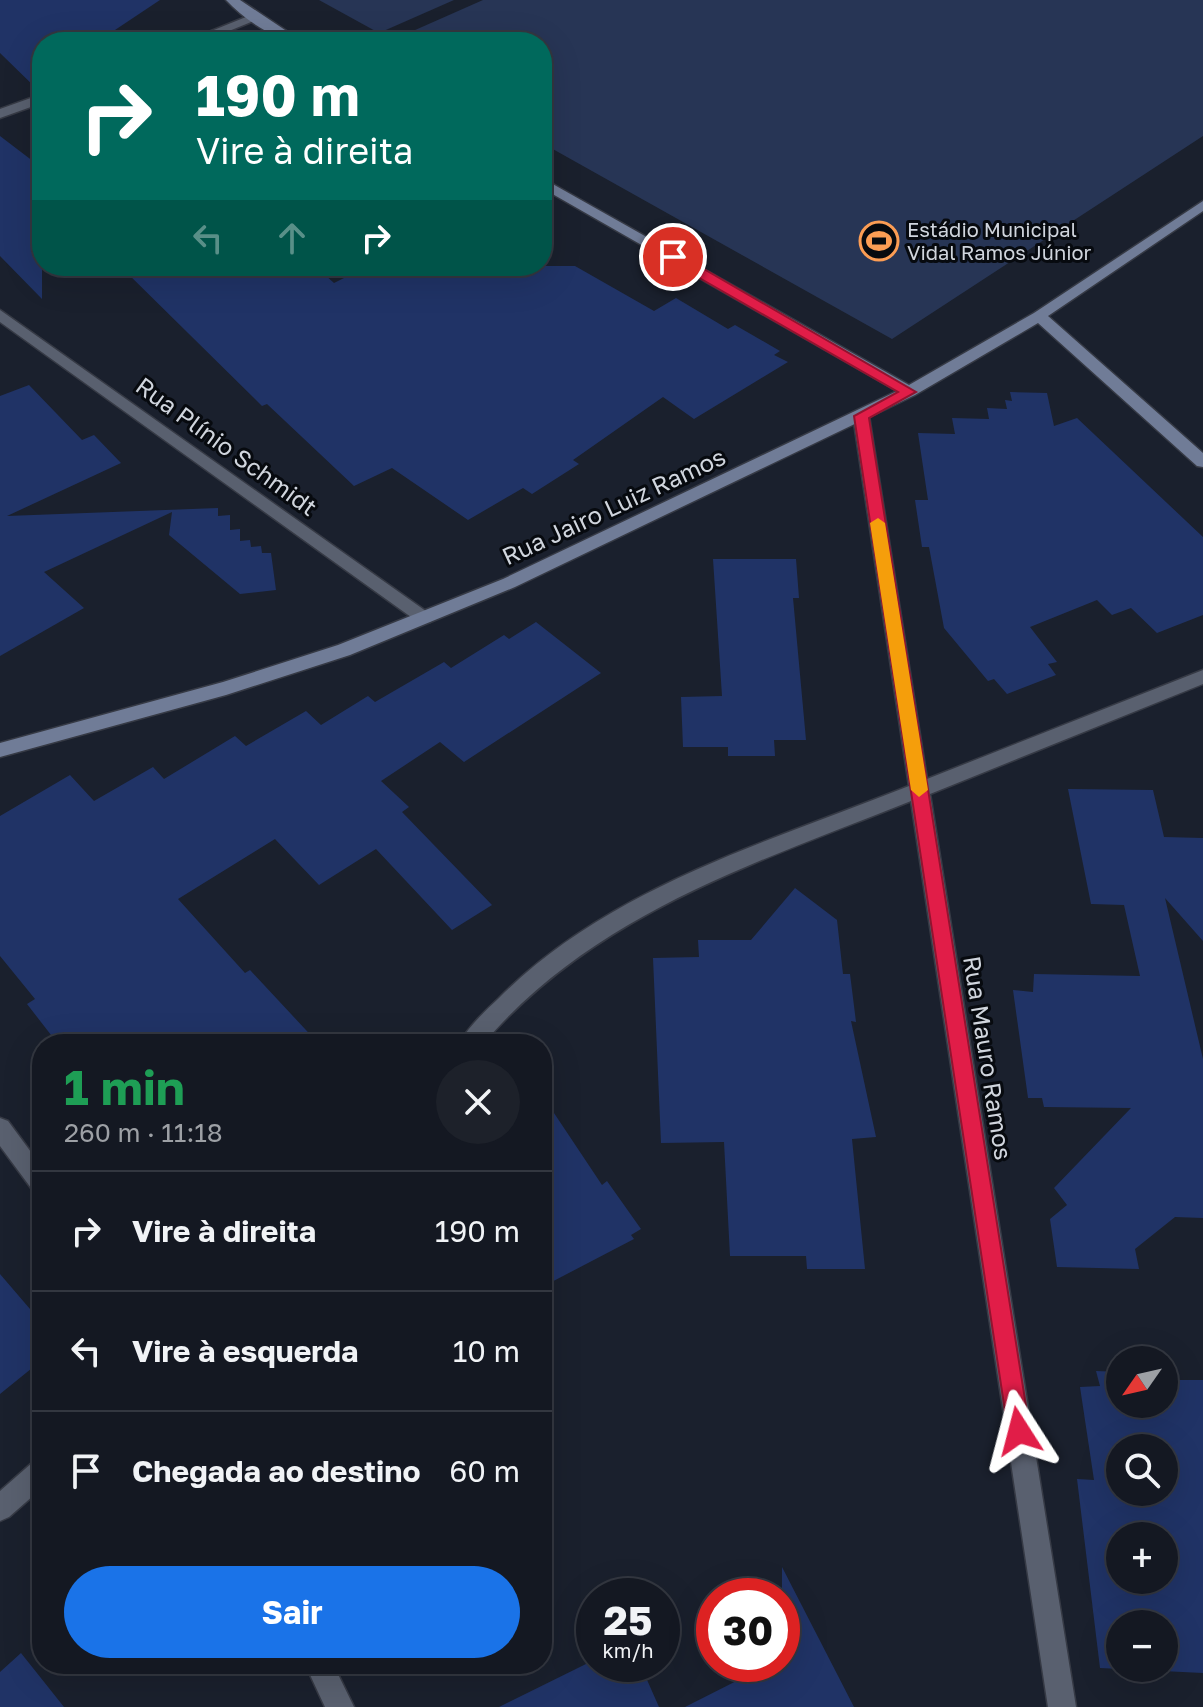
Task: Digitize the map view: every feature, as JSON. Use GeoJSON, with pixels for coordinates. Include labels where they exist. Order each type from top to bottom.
{"type":"FeatureCollection","features":[{"type":"Feature","properties":{"kind":"street"},"geometry":{"type":"LineString","coordinates":[[232,0],[280,32]]}},
{"type":"Feature","properties":{"kind":"street"},"geometry":{"type":"LineString","coordinates":[[217,32],[255,18]]}},
{"type":"Feature","properties":{"kind":"street"},"geometry":{"type":"LineString","coordinates":[[0,114],[32,102]]}},
{"type":"Feature","properties":{"kind":"street"},"geometry":{"type":"LineString","coordinates":[[552,188],[909,392]]}},
{"type":"Feature","properties":{"kind":"street","name":"Rua Jairo Luiz Ramos"},"geometry":{"type":"LineString","coordinates":[[0,750],[226,688],[344,650],[617,534],[909,392],[1039,316],[1203,205]]}},
{"type":"Feature","properties":{"kind":"street","name":"Rua Plínio Schmidt"},"geometry":{"type":"LineString","coordinates":[[0,315],[424,618]]}},
{"type":"Feature","properties":{"kind":"street"},"geometry":{"type":"LineString","coordinates":[[1039,316],[1203,462]]}},
{"type":"Feature","properties":{"kind":"street","name":"Rua Mauro Ramos"},"geometry":{"type":"LineString","coordinates":[[861,416],[1062,1707]]}},
{"type":"Feature","properties":{"kind":"street"},"geometry":{"type":"LineString","coordinates":[[479,1034],[497,1013],[561,955],[636,909],[713,872],[1203,677]]}},
{"type":"Feature","properties":{"kind":"street"},"geometry":{"type":"LineString","coordinates":[[0,1128],[32,1171]]}},
{"type":"Feature","properties":{"kind":"street"},"geometry":{"type":"LineString","coordinates":[[0,1508],[32,1480]]}},
{"type":"Feature","properties":{"kind":"street"},"geometry":{"type":"LineString","coordinates":[[324,1674],[340,1707]]}},
{"type":"Feature","properties":{"kind":"shaded area"},"geometry":{"type":"Polygon","coordinates":[[[319,0],[454,0],[381,32],[319,0]]]}},
{"type":"Feature","properties":{"kind":"shaded area","name":"Estádio Municipal Vidal Ramos Júnior"},"geometry":{"type":"Polygon","coordinates":[[[483,0],[1203,0],[1203,136],[892,339],[552,149],[552,32],[411,32],[483,0]]]}},
{"type":"Feature","properties":{"kind":"building"},"geometry":{"type":"Polygon","coordinates":[[[0,0],[160,0],[112,32],[32,32],[32,84],[0,53],[0,0]]]}},
{"type":"Feature","properties":{"kind":"building"},"geometry":{"type":"Polygon","coordinates":[[[0,136],[32,160],[32,276],[42,276],[42,299],[0,256],[0,136]]]}},
{"type":"Feature","properties":{"kind":"building"},"geometry":{"type":"Polygon","coordinates":[[[552,266],[575,266],[654,311],[676,298],[728,329],[735,325],[780,351],[774,355],[788,362],[694,419],[663,397],[573,460],[579,464],[532,494],[523,488],[468,520],[392,468],[354,486],[267,404],[262,406],[130,276],[326,276],[334,283],[348,276],[552,276],[552,266]]]}},
{"type":"Feature","properties":{"kind":"building"},"geometry":{"type":"Polygon","coordinates":[[[29,385],[82,440],[94,435],[121,463],[7,516],[218,508],[218,516],[230,515],[230,530],[240,529],[240,541],[250,540],[251,547],[261,546],[262,553],[271,553],[276,590],[240,594],[169,535],[172,512],[44,572],[84,608],[0,656],[0,396],[29,385]]]}},
{"type":"Feature","properties":{"kind":"building"},"geometry":{"type":"Polygon","coordinates":[[[1010,392],[1047,393],[1054,426],[1077,418],[1203,537],[1203,615],[1157,633],[1131,608],[1112,615],[1097,600],[1030,627],[1057,662],[1048,664],[1056,675],[1007,694],[994,679],[988,681],[944,628],[929,547],[922,547],[915,500],[928,500],[918,433],[955,434],[952,418],[989,419],[987,408],[1007,409],[1005,400],[1012,401],[1010,392]]]}},
{"type":"Feature","properties":{"kind":"building"},"geometry":{"type":"Polygon","coordinates":[[[713,559],[796,559],[799,598],[793,598],[806,740],[774,740],[775,756],[728,756],[728,747],[683,747],[681,697],[722,696],[713,559]]]}},
{"type":"Feature","properties":{"kind":"building"},"geometry":{"type":"Polygon","coordinates":[[[536,622],[601,673],[464,762],[440,742],[381,781],[409,807],[402,812],[492,905],[452,930],[376,849],[319,885],[275,839],[178,899],[245,973],[250,970],[310,1034],[50,1034],[27,1004],[35,999],[0,956],[0,816],[70,775],[94,801],[153,767],[164,779],[235,736],[246,746],[306,711],[321,725],[368,696],[375,702],[444,662],[451,668],[504,635],[509,639],[536,622]]]}},
{"type":"Feature","properties":{"kind":"building"},"geometry":{"type":"Polygon","coordinates":[[[1068,789],[1153,790],[1164,837],[1203,838],[1203,941],[1165,898],[1203,1059],[1203,1218],[1175,1217],[1135,1249],[1139,1269],[1057,1267],[1050,1219],[1067,1205],[1054,1188],[1131,1108],[1044,1107],[1042,1098],[1028,1098],[1013,990],[1033,992],[1034,974],[1140,976],[1124,905],[1091,904],[1068,789]]]}},
{"type":"Feature","properties":{"kind":"building"},"geometry":{"type":"Polygon","coordinates":[[[795,888],[837,920],[843,974],[850,974],[856,1022],[851,1021],[876,1137],[852,1139],[865,1269],[807,1269],[806,1256],[730,1256],[724,1142],[661,1143],[653,958],[699,957],[698,940],[751,940],[795,888]]]}},
{"type":"Feature","properties":{"kind":"building"},"geometry":{"type":"Polygon","coordinates":[[[552,1110],[602,1185],[607,1181],[641,1229],[631,1235],[634,1239],[552,1282],[552,1110]]]}},
{"type":"Feature","properties":{"kind":"building"},"geometry":{"type":"Polygon","coordinates":[[[0,1274],[32,1311],[32,1368],[0,1394],[0,1274]]]}},
{"type":"Feature","properties":{"kind":"building"},"geometry":{"type":"Polygon","coordinates":[[[1096,1371],[1106,1371],[1106,1418],[1178,1418],[1178,1380],[1203,1380],[1203,1673],[1178,1672],[1178,1610],[1106,1610],[1106,1668],[1100,1668],[1077,1479],[1094,1480],[1080,1387],[1100,1386],[1096,1371]]]}},
{"type":"Feature","properties":{"kind":"building"},"geometry":{"type":"Polygon","coordinates":[[[800,1602],[854,1707],[685,1707],[734,1682],[800,1682],[800,1602]]]}},
{"type":"Feature","properties":{"kind":"building"},"geometry":{"type":"Polygon","coordinates":[[[21,1653],[32,1667],[32,1674],[38,1674],[64,1707],[0,1707],[0,1672],[21,1653]]]}},
{"type":"Feature","properties":{"kind":"building"},"geometry":{"type":"Polygon","coordinates":[[[576,1669],[576,1682],[648,1682],[659,1707],[499,1707],[576,1669]]]}},
{"type":"Feature","properties":{"kind":"slow traffic"},"geometry":{"type":"LineString","coordinates":[[878,523],[919,790]]}},
{"type":"Feature","properties":{"kind":"place","name":"Estádio Municipal Vidal Ramos Júnior"},"geometry":{"type":"Point","coordinates":[879,241]}},
{"type":"Feature","properties":{"kind":"route"},"geometry":{"type":"LineString","coordinates":[[673,257],[909,392],[861,416],[1019,1431]]}}]}
